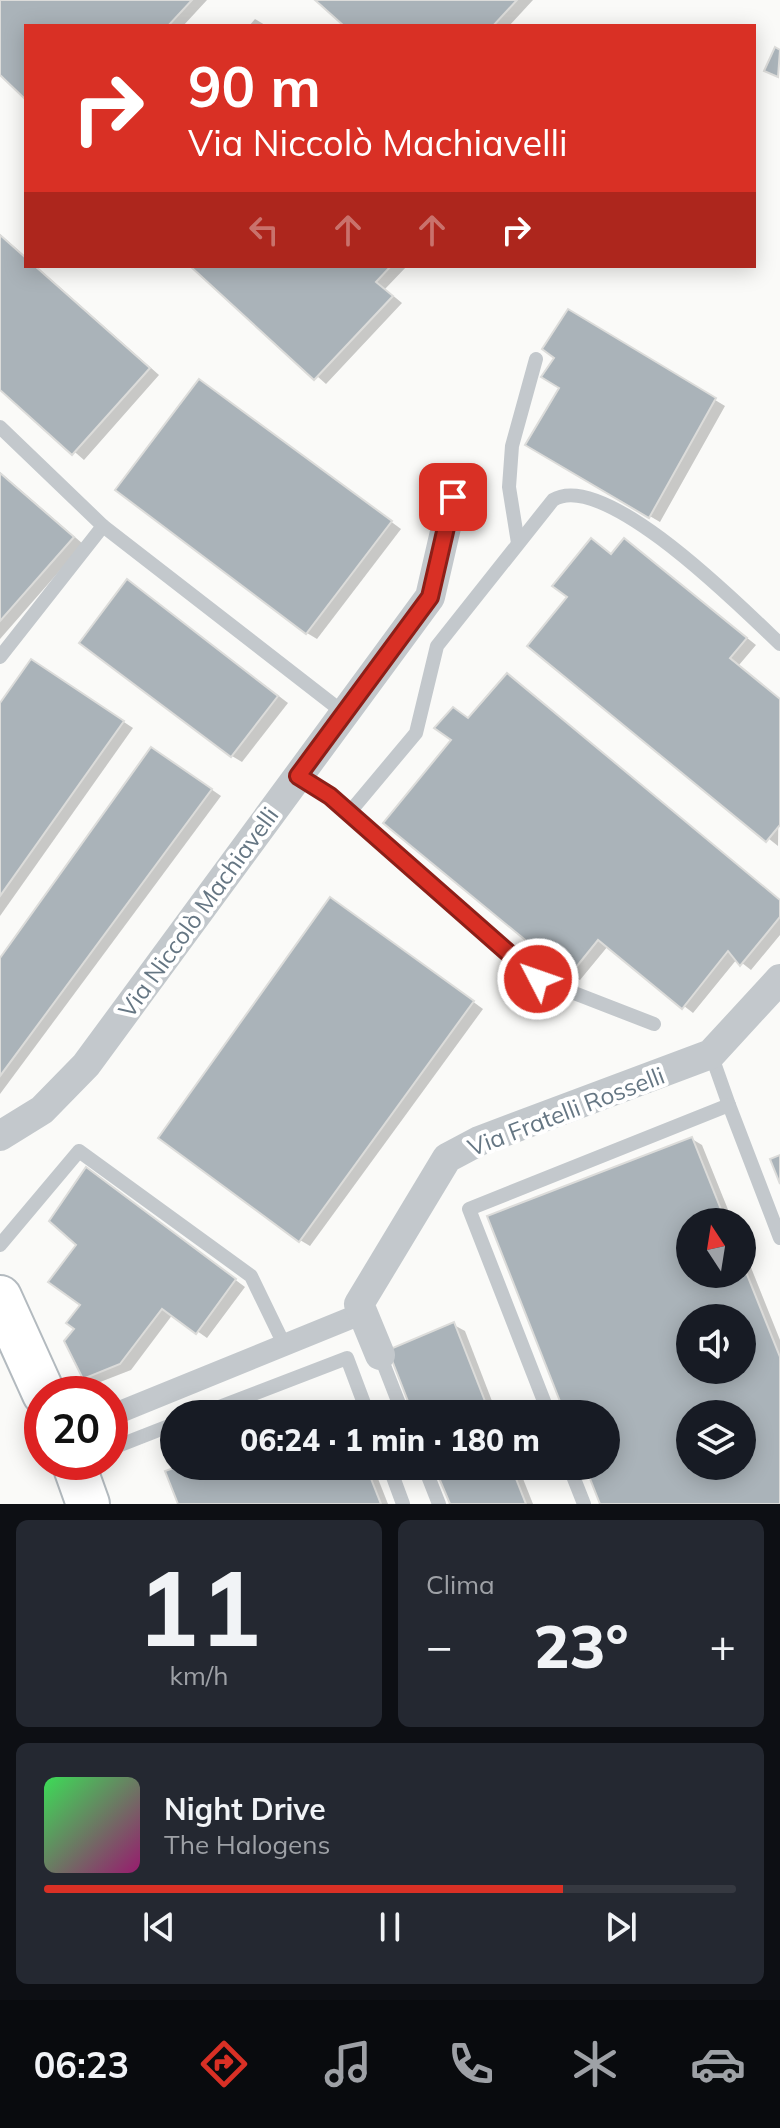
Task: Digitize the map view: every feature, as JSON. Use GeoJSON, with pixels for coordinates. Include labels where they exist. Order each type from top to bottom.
{"type":"FeatureCollection","features":[{"type":"Feature","properties":{"kind":"main road"},"geometry":{"type":"LineString","coordinates":[[0,1297],[36,1376]]}},
{"type":"Feature","properties":{"kind":"main road"},"geometry":{"type":"LineString","coordinates":[[85,1480],[88,1504]]}},
{"type":"Feature","properties":{"kind":"street","name":"Via Niccolò Machiavelli"},"geometry":{"type":"LineString","coordinates":[[0,1136],[42,1110],[86,1065],[430,597],[453,497]]}},
{"type":"Feature","properties":{"kind":"street","name":"Via Fratelli Rosselli"},"geometry":{"type":"LineString","coordinates":[[363,1313],[359,1304],[447,1158],[479,1141],[711,1054],[780,979]]}},
{"type":"Feature","properties":{"kind":"street"},"geometry":{"type":"LineString","coordinates":[[128,1409],[363,1313],[380,1355]]}},
{"type":"Feature","properties":{"kind":"lane"},"geometry":{"type":"LineString","coordinates":[[518,543],[509,487],[512,446],[536,359]]}},
{"type":"Feature","properties":{"kind":"lane"},"geometry":{"type":"LineString","coordinates":[[0,427],[103,526],[344,713]]}},
{"type":"Feature","properties":{"kind":"lane"},"geometry":{"type":"LineString","coordinates":[[349,813],[416,733],[437,646],[553,500],[574,493],[612,508],[667,543],[780,644]]}},
{"type":"Feature","properties":{"kind":"lane"},"geometry":{"type":"LineString","coordinates":[[0,657],[103,526]]}},
{"type":"Feature","properties":{"kind":"lane"},"geometry":{"type":"LineString","coordinates":[[298,776],[349,813],[538,979],[654,1024]]}},
{"type":"Feature","properties":{"kind":"lane"},"geometry":{"type":"LineString","coordinates":[[711,1054],[780,1238]]}},
{"type":"Feature","properties":{"kind":"lane"},"geometry":{"type":"LineString","coordinates":[[544,1400],[469,1209],[729,1105]]}},
{"type":"Feature","properties":{"kind":"lane"},"geometry":{"type":"LineString","coordinates":[[0,1245],[79,1151],[251,1276],[280,1336]]}},
{"type":"Feature","properties":{"kind":"lane"},"geometry":{"type":"LineString","coordinates":[[380,1355],[398,1400]]}},
{"type":"Feature","properties":{"kind":"lane"},"geometry":{"type":"LineString","coordinates":[[238,1400],[347,1358],[363,1400]]}},
{"type":"Feature","properties":{"kind":"lane"},"geometry":{"type":"LineString","coordinates":[[128,1442],[160,1429]]}},
{"type":"Feature","properties":{"kind":"lane"},"geometry":{"type":"LineString","coordinates":[[394,1480],[403,1504]]}},
{"type":"Feature","properties":{"kind":"lane"},"geometry":{"type":"LineString","coordinates":[[430,1480],[439,1504]]}},
{"type":"Feature","properties":{"kind":"lane"},"geometry":{"type":"LineString","coordinates":[[575,1480],[584,1504]]}},
{"type":"Feature","properties":{"kind":"building"},"geometry":{"type":"Polygon","coordinates":[[[0,0],[192,0],[170,24],[24,24],[24,98],[0,75],[0,0]]]}},
{"type":"Feature","properties":{"kind":"building"},"geometry":{"type":"Polygon","coordinates":[[[315,0],[517,0],[495,24],[342,24],[315,0]]]}},
{"type":"Feature","properties":{"kind":"building"},"geometry":{"type":"Polygon","coordinates":[[[775,47],[780,50],[778,77],[764,71],[775,47]]]}},
{"type":"Feature","properties":{"kind":"building"},"geometry":{"type":"Polygon","coordinates":[[[0,235],[24,256],[24,268],[37,268],[150,368],[72,455],[0,390],[0,235]]]}},
{"type":"Feature","properties":{"kind":"building"},"geometry":{"type":"Polygon","coordinates":[[[192,268],[389,268],[376,282],[393,296],[314,380],[192,268]]]}},
{"type":"Feature","properties":{"kind":"building"},"geometry":{"type":"Polygon","coordinates":[[[568,309],[716,398],[649,518],[525,445],[559,388],[541,377],[554,358],[542,349],[568,309]]]}},
{"type":"Feature","properties":{"kind":"building"},"geometry":{"type":"Polygon","coordinates":[[[199,379],[392,521],[306,634],[115,490],[199,379]]]}},
{"type":"Feature","properties":{"kind":"building"},"geometry":{"type":"Polygon","coordinates":[[[0,473],[74,537],[0,621],[0,473]]]}},
{"type":"Feature","properties":{"kind":"building"},"geometry":{"type":"Polygon","coordinates":[[[591,538],[611,554],[624,538],[747,638],[730,658],[780,699],[780,825],[766,842],[527,646],[567,597],[552,586],[591,538]]]}},
{"type":"Feature","properties":{"kind":"building"},"geometry":{"type":"Polygon","coordinates":[[[127,579],[278,696],[231,757],[79,643],[127,579]]]}},
{"type":"Feature","properties":{"kind":"building"},"geometry":{"type":"Polygon","coordinates":[[[31,659],[124,721],[0,896],[0,703],[31,659]]]}},
{"type":"Feature","properties":{"kind":"building"},"geometry":{"type":"Polygon","coordinates":[[[507,673],[780,900],[780,917],[740,966],[728,951],[682,1009],[598,940],[569,976],[383,823],[451,740],[434,728],[453,707],[468,718],[507,673]]]}},
{"type":"Feature","properties":{"kind":"building"},"geometry":{"type":"Polygon","coordinates":[[[151,747],[212,789],[0,1076],[0,958],[151,747]]]}},
{"type":"Feature","properties":{"kind":"building"},"geometry":{"type":"Polygon","coordinates":[[[330,897],[474,1001],[299,1242],[158,1138],[330,897]]]}},
{"type":"Feature","properties":{"kind":"building"},"geometry":{"type":"Polygon","coordinates":[[[692,1137],[720,1208],[676,1208],[676,1288],[752,1288],[780,1357],[780,1504],[600,1504],[591,1480],[620,1480],[620,1400],[559,1400],[487,1216],[692,1137]]]}},
{"type":"Feature","properties":{"kind":"building"},"geometry":{"type":"Polygon","coordinates":[[[780,1155],[780,1184],[770,1159],[780,1155]]]}},
{"type":"Feature","properties":{"kind":"building"},"geometry":{"type":"Polygon","coordinates":[[[86,1167],[236,1279],[196,1334],[162,1309],[120,1364],[90,1376],[82,1376],[64,1341],[74,1329],[66,1323],[80,1305],[48,1282],[76,1245],[49,1221],[86,1167]]]}},
{"type":"Feature","properties":{"kind":"building"},"geometry":{"type":"Polygon","coordinates":[[[454,1322],[485,1400],[408,1400],[388,1350],[454,1322]]]}},
{"type":"Feature","properties":{"kind":"building"},"geometry":{"type":"Polygon","coordinates":[[[169,1480],[372,1480],[381,1504],[178,1504],[169,1480]]]}},
{"type":"Feature","properties":{"kind":"building"},"geometry":{"type":"Polygon","coordinates":[[[440,1480],[517,1480],[526,1504],[450,1504],[440,1480]]]}},
{"type":"Feature","properties":{"kind":"route"},"geometry":{"type":"LineString","coordinates":[[453,497],[430,597],[298,776],[330,796],[538,979]]}}]}
